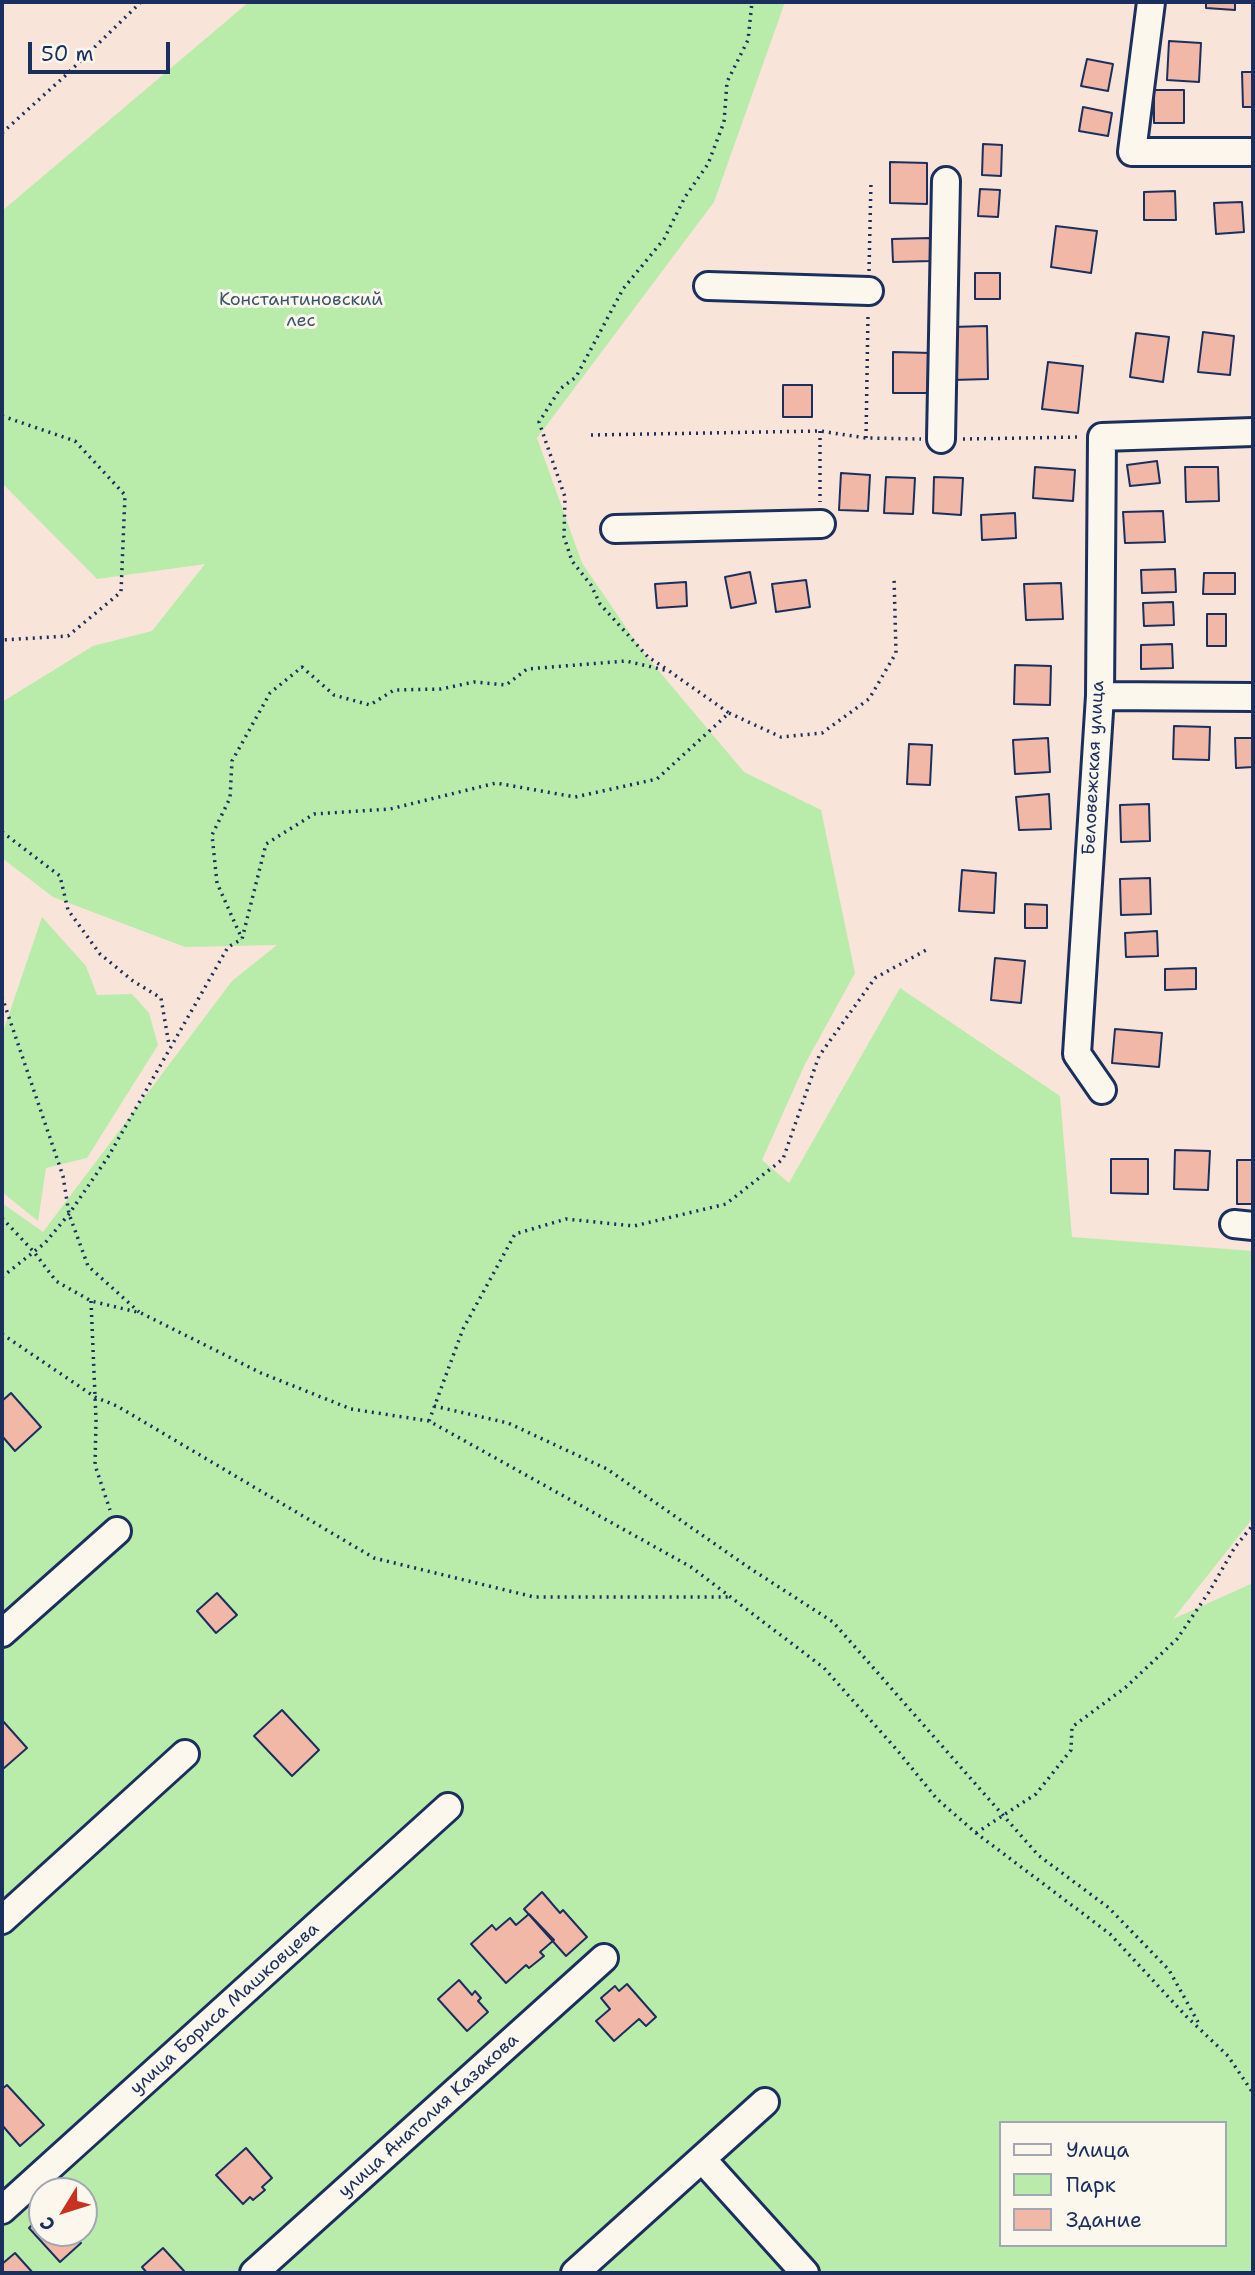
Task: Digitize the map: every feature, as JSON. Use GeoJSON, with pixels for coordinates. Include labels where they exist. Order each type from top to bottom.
{"type":"FeatureCollection","features":[{"type":"Feature","properties":{"kind":"street"},"geometry":{"type":"LineString","coordinates":[[1151,2],[1132,152],[1253,152]]}},
{"type":"Feature","properties":{"kind":"street"},"geometry":{"type":"LineString","coordinates":[[942,439],[946,181]]}},
{"type":"Feature","properties":{"kind":"street"},"geometry":{"type":"LineString","coordinates":[[708,286],[869,291]]}},
{"type":"Feature","properties":{"kind":"street"},"geometry":{"type":"LineString","coordinates":[[1102,436],[1253,432]]}},
{"type":"Feature","properties":{"kind":"street","name":"Беловежская улица"},"geometry":{"type":"LineString","coordinates":[[1102,436],[1100,696],[1077,1054],[1102,1090]]}},
{"type":"Feature","properties":{"kind":"street"},"geometry":{"type":"LineString","coordinates":[[615,529],[821,524]]}},
{"type":"Feature","properties":{"kind":"street"},"geometry":{"type":"LineString","coordinates":[[1100,696],[1253,697]]}},
{"type":"Feature","properties":{"kind":"street"},"geometry":{"type":"LineString","coordinates":[[2,1633],[117,1531]]}},
{"type":"Feature","properties":{"kind":"street"},"geometry":{"type":"LineString","coordinates":[[2,1920],[185,1754]]}},
{"type":"Feature","properties":{"kind":"street","name":"улица Бориса Машковцева"},"geometry":{"type":"LineString","coordinates":[[2,2210],[448,1807]]}},
{"type":"Feature","properties":{"kind":"street","name":"улица Анатолия Казакова"},"geometry":{"type":"LineString","coordinates":[[254,2273],[604,1958]]}},
{"type":"Feature","properties":{"kind":"street"},"geometry":{"type":"LineString","coordinates":[[575,2273],[765,2102]]}},
{"type":"Feature","properties":{"kind":"street"},"geometry":{"type":"LineString","coordinates":[[702,2159],[805,2273]]}},
{"type":"Feature","properties":{"kind":"path"},"geometry":{"type":"LineString","coordinates":[[2,133],[141,2]]}},
{"type":"Feature","properties":{"kind":"path"},"geometry":{"type":"LineString","coordinates":[[752,2],[748,40],[727,82],[724,122],[708,164],[685,197],[664,239],[623,289],[576,377],[560,389],[539,422],[565,497],[564,537],[572,562],[591,586],[600,604],[648,657],[729,713],[781,737],[822,733],[869,699],[897,653],[894,576]]}},
{"type":"Feature","properties":{"kind":"path"},"geometry":{"type":"LineString","coordinates":[[2,416],[75,441],[125,495],[121,592],[68,636],[2,640]]}},
{"type":"Feature","properties":{"kind":"path"},"geometry":{"type":"LineString","coordinates":[[820,431],[821,524]]}},
{"type":"Feature","properties":{"kind":"path"},"geometry":{"type":"LineString","coordinates":[[591,435],[820,431],[866,438],[1102,436]]}},
{"type":"Feature","properties":{"kind":"path"},"geometry":{"type":"LineString","coordinates":[[242,939],[217,883],[212,835],[230,798],[232,761],[270,693],[302,667],[334,695],[370,705],[394,690],[441,689],[474,682],[506,685],[527,669],[626,661],[669,671]]}},
{"type":"Feature","properties":{"kind":"path"},"geometry":{"type":"LineString","coordinates":[[2,1277],[45,1243],[69,1214],[108,1157],[228,947],[242,939],[266,844],[314,814],[390,809],[496,783],[575,797],[657,779],[729,713]]}},
{"type":"Feature","properties":{"kind":"path"},"geometry":{"type":"LineString","coordinates":[[2,832],[60,876],[68,910],[100,954],[133,981],[161,998],[169,1047]]}},
{"type":"Feature","properties":{"kind":"path"},"geometry":{"type":"LineString","coordinates":[[429,1421],[463,1329],[515,1234],[566,1220],[634,1226],[726,1204],[783,1159],[819,1056],[875,978],[928,949]]}},
{"type":"Feature","properties":{"kind":"path"},"geometry":{"type":"LineString","coordinates":[[2,997],[63,1177],[69,1214],[88,1266],[141,1313]]}},
{"type":"Feature","properties":{"kind":"path"},"geometry":{"type":"LineString","coordinates":[[2,1217],[56,1281],[91,1301],[141,1313],[261,1373],[351,1409],[429,1421],[691,1567],[824,1668],[937,1799],[976,1833],[1110,1934],[1186,2016],[1228,2056],[1253,2093]]}},
{"type":"Feature","properties":{"kind":"path"},"geometry":{"type":"LineString","coordinates":[[91,1301],[95,1465],[117,1531]]}},
{"type":"Feature","properties":{"kind":"path"},"geometry":{"type":"LineString","coordinates":[[2,1334],[95,1397],[117,1406],[374,1558],[534,1597],[731,1597]]}},
{"type":"Feature","properties":{"kind":"path"},"geometry":{"type":"LineString","coordinates":[[435,1406],[509,1423],[607,1469],[833,1622],[1038,1855],[1109,1908],[1169,1970],[1198,2022]]}},
{"type":"Feature","properties":{"kind":"path"},"geometry":{"type":"LineString","coordinates":[[976,1833],[1036,1794],[1071,1750],[1072,1727],[1126,1687],[1177,1639],[1209,1592],[1235,1546],[1253,1525]]}},
{"type":"Feature","properties":{"kind":"green space","name":"Константиновский лес"},"geometry":{"type":"Polygon","coordinates":[[[249,2],[785,2],[714,202],[537,438],[582,563],[642,651],[744,772],[821,810],[855,973],[805,1064],[762,1160],[789,1183],[900,988],[1060,1096],[1072,1237],[1253,1251],[1253,1518],[1173,1619],[1253,1583],[1253,2273],[2,2273],[2,1203],[43,1232],[232,981],[277,945],[185,947],[53,897],[2,858],[2,702],[93,646],[152,631],[205,564],[97,579],[2,483],[2,211],[249,2]]]}},
{"type":"Feature","properties":{"kind":"green space"},"geometry":{"type":"Polygon","coordinates":[[[42,917],[86,966],[97,995],[132,994],[149,1013],[158,1045],[87,1158],[46,1168],[38,1221],[2,1192],[2,1035],[42,917]]]}},
{"type":"Feature","properties":{"kind":"building"},"geometry":{"type":"Polygon","coordinates":[[[1206,2],[1235,2],[1235,10],[1206,8],[1206,2]]]}},
{"type":"Feature","properties":{"kind":"building"},"geometry":{"type":"Polygon","coordinates":[[[1169,41],[1201,43],[1199,82],[1167,80],[1169,41]]]}},
{"type":"Feature","properties":{"kind":"building"},"geometry":{"type":"Polygon","coordinates":[[[1087,59],[1113,64],[1108,91],[1081,86],[1087,59]]]}},
{"type":"Feature","properties":{"kind":"building"},"geometry":{"type":"Polygon","coordinates":[[[1242,72],[1253,72],[1253,107],[1243,107],[1242,72]]]}},
{"type":"Feature","properties":{"kind":"building"},"geometry":{"type":"Polygon","coordinates":[[[1154,90],[1184,90],[1184,123],[1154,123],[1154,90]]]}},
{"type":"Feature","properties":{"kind":"building"},"geometry":{"type":"Polygon","coordinates":[[[1083,107],[1112,113],[1108,136],[1079,131],[1083,107]]]}},
{"type":"Feature","properties":{"kind":"building"},"geometry":{"type":"Polygon","coordinates":[[[983,144],[1002,145],[1001,176],[982,175],[983,144]]]}},
{"type":"Feature","properties":{"kind":"building"},"geometry":{"type":"Polygon","coordinates":[[[890,162],[927,163],[927,204],[890,203],[890,162]]]}},
{"type":"Feature","properties":{"kind":"building"},"geometry":{"type":"Polygon","coordinates":[[[980,189],[1000,190],[998,217],[978,216],[980,189]]]}},
{"type":"Feature","properties":{"kind":"building"},"geometry":{"type":"Polygon","coordinates":[[[1175,191],[1176,220],[1144,220],[1144,192],[1175,191]]]}},
{"type":"Feature","properties":{"kind":"building"},"geometry":{"type":"Polygon","coordinates":[[[1242,202],[1244,232],[1216,234],[1214,203],[1242,202]]]}},
{"type":"Feature","properties":{"kind":"building"},"geometry":{"type":"Polygon","coordinates":[[[1056,226],[1097,231],[1091,273],[1051,267],[1056,226]]]}},
{"type":"Feature","properties":{"kind":"building"},"geometry":{"type":"Polygon","coordinates":[[[930,238],[931,261],[893,262],[892,239],[930,238]]]}},
{"type":"Feature","properties":{"kind":"building"},"geometry":{"type":"Polygon","coordinates":[[[975,273],[1000,273],[1000,299],[975,299],[975,273]]]}},
{"type":"Feature","properties":{"kind":"building"},"geometry":{"type":"Polygon","coordinates":[[[987,326],[988,379],[953,380],[952,327],[987,326]]]}},
{"type":"Feature","properties":{"kind":"building"},"geometry":{"type":"Polygon","coordinates":[[[1203,332],[1234,336],[1230,375],[1198,372],[1203,332]]]}},
{"type":"Feature","properties":{"kind":"building"},"geometry":{"type":"Polygon","coordinates":[[[1136,333],[1169,337],[1163,382],[1130,377],[1136,333]]]}},
{"type":"Feature","properties":{"kind":"building"},"geometry":{"type":"Polygon","coordinates":[[[893,352],[931,353],[930,393],[893,393],[893,352]]]}},
{"type":"Feature","properties":{"kind":"building"},"geometry":{"type":"Polygon","coordinates":[[[1048,362],[1083,366],[1078,413],[1042,409],[1048,362]]]}},
{"type":"Feature","properties":{"kind":"building"},"geometry":{"type":"Polygon","coordinates":[[[783,385],[812,385],[812,417],[783,417],[783,385]]]}},
{"type":"Feature","properties":{"kind":"building"},"geometry":{"type":"Polygon","coordinates":[[[1157,461],[1160,483],[1130,486],[1127,465],[1157,461]]]}},
{"type":"Feature","properties":{"kind":"building"},"geometry":{"type":"Polygon","coordinates":[[[1035,467],[1075,470],[1073,501],[1033,498],[1035,467]]]}},
{"type":"Feature","properties":{"kind":"building"},"geometry":{"type":"Polygon","coordinates":[[[1185,467],[1218,467],[1219,501],[1186,502],[1185,467]]]}},
{"type":"Feature","properties":{"kind":"building"},"geometry":{"type":"Polygon","coordinates":[[[841,473],[870,475],[868,511],[839,510],[841,473]]]}},
{"type":"Feature","properties":{"kind":"building"},"geometry":{"type":"Polygon","coordinates":[[[886,477],[915,478],[913,514],[884,513],[886,477]]]}},
{"type":"Feature","properties":{"kind":"building"},"geometry":{"type":"Polygon","coordinates":[[[934,477],[963,478],[961,515],[933,513],[934,477]]]}},
{"type":"Feature","properties":{"kind":"building"},"geometry":{"type":"Polygon","coordinates":[[[1163,511],[1165,542],[1125,543],[1123,512],[1163,511]]]}},
{"type":"Feature","properties":{"kind":"building"},"geometry":{"type":"Polygon","coordinates":[[[1015,513],[1016,538],[982,540],[981,515],[1015,513]]]}},
{"type":"Feature","properties":{"kind":"building"},"geometry":{"type":"Polygon","coordinates":[[[1175,569],[1176,592],[1142,593],[1141,570],[1175,569]]]}},
{"type":"Feature","properties":{"kind":"building"},"geometry":{"type":"Polygon","coordinates":[[[750,572],[756,603],[731,608],[725,577],[750,572]]]}},
{"type":"Feature","properties":{"kind":"building"},"geometry":{"type":"Polygon","coordinates":[[[1204,573],[1235,573],[1235,594],[1203,594],[1204,573]]]}},
{"type":"Feature","properties":{"kind":"building"},"geometry":{"type":"Polygon","coordinates":[[[806,580],[810,607],[776,612],[772,584],[806,580]]]}},
{"type":"Feature","properties":{"kind":"building"},"geometry":{"type":"Polygon","coordinates":[[[686,582],[687,606],[657,608],[655,584],[686,582]]]}},
{"type":"Feature","properties":{"kind":"building"},"geometry":{"type":"Polygon","coordinates":[[[1061,583],[1063,619],[1026,620],[1024,584],[1061,583]]]}},
{"type":"Feature","properties":{"kind":"building"},"geometry":{"type":"Polygon","coordinates":[[[1173,602],[1174,625],[1144,626],[1143,603],[1173,602]]]}},
{"type":"Feature","properties":{"kind":"building"},"geometry":{"type":"Polygon","coordinates":[[[1207,614],[1226,614],[1226,646],[1207,646],[1207,614]]]}},
{"type":"Feature","properties":{"kind":"building"},"geometry":{"type":"Polygon","coordinates":[[[1172,644],[1173,668],[1141,669],[1141,645],[1172,644]]]}},
{"type":"Feature","properties":{"kind":"building"},"geometry":{"type":"Polygon","coordinates":[[[1015,665],[1051,666],[1050,705],[1014,704],[1015,665]]]}},
{"type":"Feature","properties":{"kind":"building"},"geometry":{"type":"Polygon","coordinates":[[[1174,726],[1210,727],[1209,760],[1173,759],[1174,726]]]}},
{"type":"Feature","properties":{"kind":"building"},"geometry":{"type":"Polygon","coordinates":[[[1048,738],[1050,772],[1015,774],[1013,740],[1048,738]]]}},
{"type":"Feature","properties":{"kind":"building"},"geometry":{"type":"Polygon","coordinates":[[[1235,738],[1253,738],[1253,767],[1236,768],[1235,738]]]}},
{"type":"Feature","properties":{"kind":"building"},"geometry":{"type":"Polygon","coordinates":[[[909,744],[932,745],[930,785],[907,784],[909,744]]]}},
{"type":"Feature","properties":{"kind":"building"},"geometry":{"type":"Polygon","coordinates":[[[1049,794],[1051,829],[1019,830],[1016,797],[1049,794]]]}},
{"type":"Feature","properties":{"kind":"building"},"geometry":{"type":"Polygon","coordinates":[[[1149,804],[1150,841],[1121,842],[1120,805],[1149,804]]]}},
{"type":"Feature","properties":{"kind":"building"},"geometry":{"type":"Polygon","coordinates":[[[962,870],[996,873],[994,913],[959,911],[962,870]]]}},
{"type":"Feature","properties":{"kind":"building"},"geometry":{"type":"Polygon","coordinates":[[[1150,878],[1151,914],[1121,915],[1120,879],[1150,878]]]}},
{"type":"Feature","properties":{"kind":"building"},"geometry":{"type":"Polygon","coordinates":[[[1025,904],[1047,905],[1047,928],[1025,928],[1025,904]]]}},
{"type":"Feature","properties":{"kind":"building"},"geometry":{"type":"Polygon","coordinates":[[[1157,931],[1158,956],[1126,957],[1125,933],[1157,931]]]}},
{"type":"Feature","properties":{"kind":"building"},"geometry":{"type":"Polygon","coordinates":[[[995,958],[1025,961],[1021,1003],[991,1000],[995,958]]]}},
{"type":"Feature","properties":{"kind":"building"},"geometry":{"type":"Polygon","coordinates":[[[1196,968],[1196,989],[1165,990],[1165,969],[1196,968]]]}},
{"type":"Feature","properties":{"kind":"building"},"geometry":{"type":"Polygon","coordinates":[[[1115,1029],[1162,1033],[1159,1067],[1112,1063],[1115,1029]]]}},
{"type":"Feature","properties":{"kind":"building"},"geometry":{"type":"Polygon","coordinates":[[[1175,1150],[1210,1151],[1208,1190],[1174,1189],[1175,1150]]]}},
{"type":"Feature","properties":{"kind":"building"},"geometry":{"type":"Polygon","coordinates":[[[1111,1159],[1148,1159],[1148,1194],[1111,1193],[1111,1159]]]}},
{"type":"Feature","properties":{"kind":"building"},"geometry":{"type":"Polygon","coordinates":[[[1237,1160],[1253,1160],[1253,1204],[1237,1204],[1237,1160]]]}},
{"type":"Feature","properties":{"kind":"building"},"geometry":{"type":"Polygon","coordinates":[[[11,1393],[41,1427],[15,1451],[2,1436],[2,1401],[11,1393]]]}},
{"type":"Feature","properties":{"kind":"building"},"geometry":{"type":"Polygon","coordinates":[[[217,1593],[237,1615],[216,1633],[197,1611],[217,1593]]]}},
{"type":"Feature","properties":{"kind":"building"},"geometry":{"type":"Polygon","coordinates":[[[282,1710],[319,1750],[292,1776],[254,1736],[282,1710]]]}},
{"type":"Feature","properties":{"kind":"building"},"geometry":{"type":"Polygon","coordinates":[[[2,1720],[27,1748],[3,1769],[2,1768],[2,1720]]]}},
{"type":"Feature","properties":{"kind":"building"},"geometry":{"type":"Polygon","coordinates":[[[542,1892],[560,1913],[563,1910],[587,1937],[566,1956],[524,1909],[542,1892]]]}},
{"type":"Feature","properties":{"kind":"building"},"geometry":{"type":"Polygon","coordinates":[[[529,1914],[554,1940],[540,1952],[544,1956],[529,1968],[526,1965],[506,1983],[471,1944],[492,1925],[496,1930],[510,1918],[516,1925],[529,1914]]]}},
{"type":"Feature","properties":{"kind":"building"},"geometry":{"type":"Polygon","coordinates":[[[459,1980],[472,1995],[475,1991],[481,1998],[478,2001],[488,2012],[467,2031],[438,1999],[459,1980]]]}},
{"type":"Feature","properties":{"kind":"building"},"geometry":{"type":"Polygon","coordinates":[[[627,1984],[656,2017],[646,2026],[639,2019],[614,2041],[596,2021],[610,2009],[601,1998],[615,1986],[619,1991],[627,1984]]]}},
{"type":"Feature","properties":{"kind":"building"},"geometry":{"type":"Polygon","coordinates":[[[7,2085],[44,2125],[20,2146],[2,2125],[2,2089],[7,2085]]]}},
{"type":"Feature","properties":{"kind":"building"},"geometry":{"type":"Polygon","coordinates":[[[246,2148],[272,2178],[262,2187],[265,2190],[253,2200],[250,2197],[243,2204],[216,2175],[246,2148]]]}},
{"type":"Feature","properties":{"kind":"building"},"geometry":{"type":"Polygon","coordinates":[[[46,2247],[77,2247],[60,2262],[46,2247]]]}},
{"type":"Feature","properties":{"kind":"building"},"geometry":{"type":"Polygon","coordinates":[[[163,2248],[184,2271],[147,2273],[142,2267],[163,2248]]]}},
{"type":"Feature","properties":{"kind":"building"},"geometry":{"type":"Polygon","coordinates":[[[15,2253],[33,2273],[2,2273],[2,2264],[15,2253]]]}}]}
